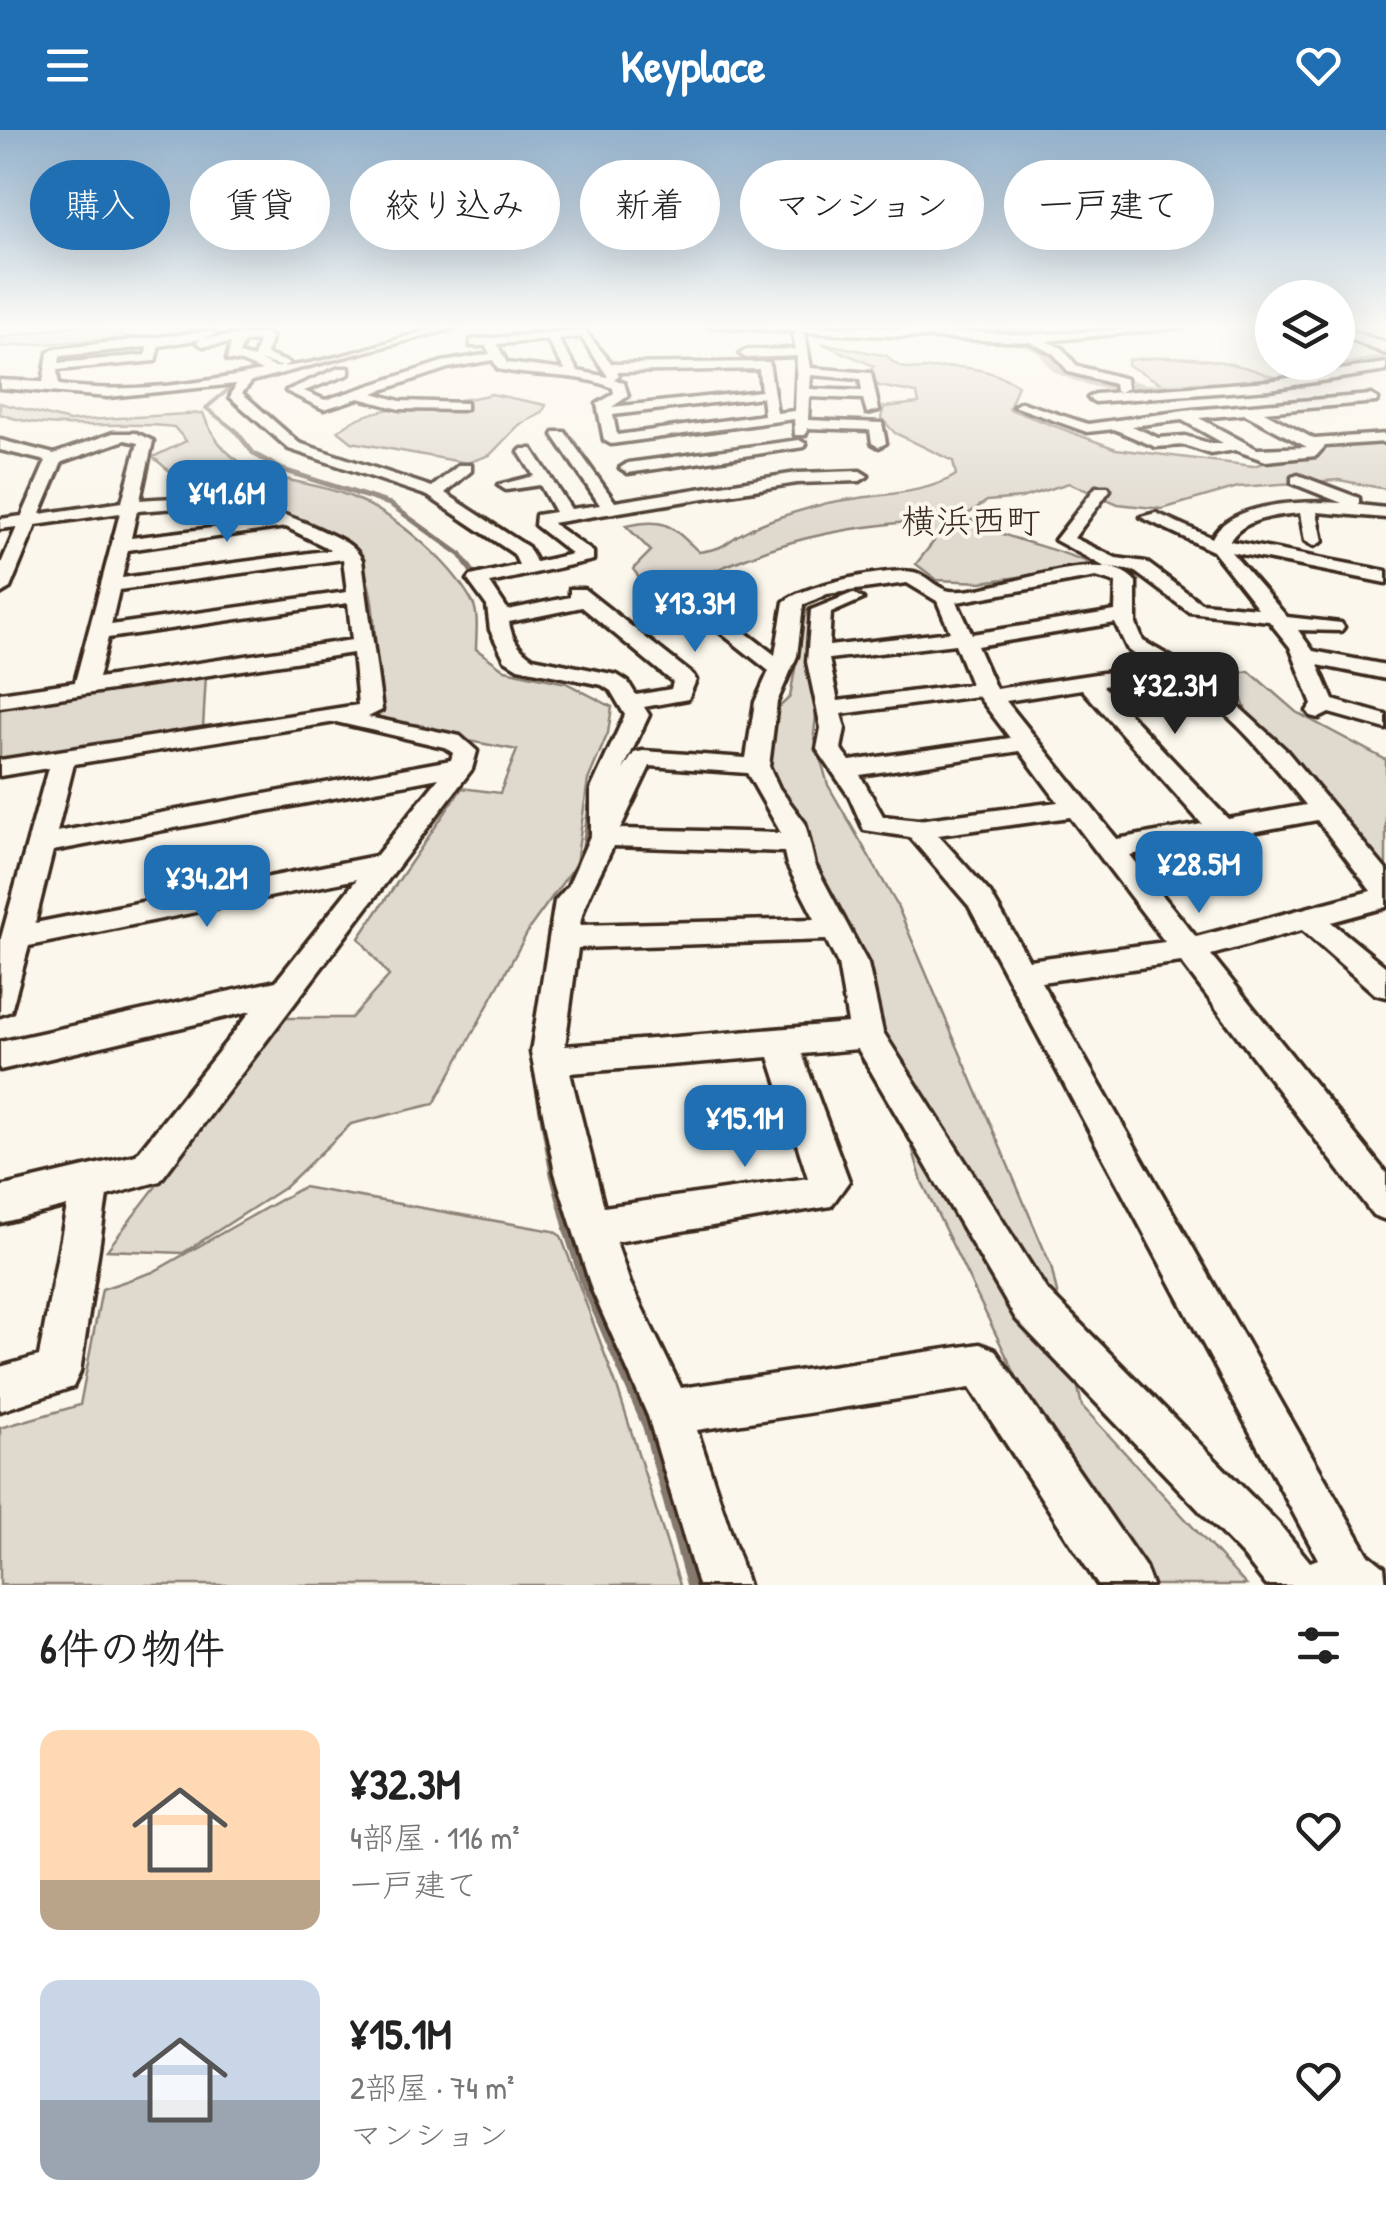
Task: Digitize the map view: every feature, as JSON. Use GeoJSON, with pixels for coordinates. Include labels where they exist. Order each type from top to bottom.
{"type":"FeatureCollection","features":[{"type":"Feature","properties":{"kind":"street"},"geometry":{"type":"LineString","coordinates":[[82,407],[176,394],[200,398]]}},
{"type":"Feature","properties":{"kind":"street"},"geometry":{"type":"LineString","coordinates":[[235,394],[294,446],[434,493],[522,551],[529,568]]}},
{"type":"Feature","properties":{"kind":"street"},"geometry":{"type":"LineString","coordinates":[[301,394],[345,412]]}},
{"type":"Feature","properties":{"kind":"street"},"geometry":{"type":"LineString","coordinates":[[324,405],[355,394]]}},
{"type":"Feature","properties":{"kind":"street"},"geometry":{"type":"LineString","coordinates":[[360,394],[386,402],[462,406]]}},
{"type":"Feature","properties":{"kind":"street"},"geometry":{"type":"LineString","coordinates":[[386,402],[410,394]]}},
{"type":"Feature","properties":{"kind":"street"},"geometry":{"type":"LineString","coordinates":[[621,394],[604,404],[610,440],[771,418],[877,426],[878,443]]}},
{"type":"Feature","properties":{"kind":"street"},"geometry":{"type":"LineString","coordinates":[[698,401],[699,394]]}},
{"type":"Feature","properties":{"kind":"street"},"geometry":{"type":"LineString","coordinates":[[606,412],[730,394]]}},
{"type":"Feature","properties":{"kind":"street"},"geometry":{"type":"LineString","coordinates":[[768,394],[771,418]]}},
{"type":"Feature","properties":{"kind":"street"},"geometry":{"type":"LineString","coordinates":[[797,478],[803,394]]}},
{"type":"Feature","properties":{"kind":"street"},"geometry":{"type":"LineString","coordinates":[[809,394],[871,403],[869,394]]}},
{"type":"Feature","properties":{"kind":"street"},"geometry":{"type":"LineString","coordinates":[[1086,394],[1141,420]]}},
{"type":"Feature","properties":{"kind":"street"},"geometry":{"type":"LineString","coordinates":[[1095,398],[1157,394]]}},
{"type":"Feature","properties":{"kind":"street"},"geometry":{"type":"LineString","coordinates":[[1225,394],[1318,447]]}},
{"type":"Feature","properties":{"kind":"street"},"geometry":{"type":"LineString","coordinates":[[1361,394],[1386,406]]}},
{"type":"Feature","properties":{"kind":"street"},"geometry":{"type":"LineString","coordinates":[[1021,406],[1087,428],[1184,414],[1371,399]]}},
{"type":"Feature","properties":{"kind":"street"},"geometry":{"type":"LineString","coordinates":[[1309,404],[1382,438]]}},
{"type":"Feature","properties":{"kind":"street"},"geometry":{"type":"LineString","coordinates":[[1184,414],[1266,456],[1316,451],[1319,442],[1382,438]]}},
{"type":"Feature","properties":{"kind":"street"},"geometry":{"type":"LineString","coordinates":[[1114,423],[1156,443],[1184,440],[1211,449],[1238,445]]}},
{"type":"Feature","properties":{"kind":"street"},"geometry":{"type":"LineString","coordinates":[[686,430],[712,456]]}},
{"type":"Feature","properties":{"kind":"street"},"geometry":{"type":"LineString","coordinates":[[560,435],[611,508]]}},
{"type":"Feature","properties":{"kind":"street"},"geometry":{"type":"LineString","coordinates":[[0,445],[56,459],[114,438],[145,439],[85,687]]}},
{"type":"Feature","properties":{"kind":"street"},"geometry":{"type":"LineString","coordinates":[[628,468],[800,444]]}},
{"type":"Feature","properties":{"kind":"street"},"geometry":{"type":"LineString","coordinates":[[527,452],[566,515]]}},
{"type":"Feature","properties":{"kind":"street"},"geometry":{"type":"LineString","coordinates":[[0,588],[56,459]]}},
{"type":"Feature","properties":{"kind":"street"},"geometry":{"type":"LineString","coordinates":[[434,493],[465,468]]}},
{"type":"Feature","properties":{"kind":"street"},"geometry":{"type":"LineString","coordinates":[[604,838],[599,816],[605,780],[637,715],[632,703],[609,680],[526,663],[513,655],[498,618],[498,606],[478,580],[587,556],[544,525],[542,519],[833,470],[860,476]]}},
{"type":"Feature","properties":{"kind":"street"},"geometry":{"type":"LineString","coordinates":[[506,485],[544,480]]}},
{"type":"Feature","properties":{"kind":"street"},"geometry":{"type":"LineString","coordinates":[[1298,480],[1384,513]]}},
{"type":"Feature","properties":{"kind":"street"},"geometry":{"type":"LineString","coordinates":[[1020,973],[1188,950],[1386,893],[1288,764],[1197,681],[1170,669],[1133,642],[1127,630],[1126,582],[1064,540],[1102,490]]}},
{"type":"Feature","properties":{"kind":"street"},"geometry":{"type":"LineString","coordinates":[[0,524],[192,502],[238,508],[292,523],[350,554]]}},
{"type":"Feature","properties":{"kind":"street"},"geometry":{"type":"LineString","coordinates":[[1384,513],[1308,508],[1247,518],[1221,535],[1220,546],[1281,620],[1304,656],[1321,707],[1386,722]]}},
{"type":"Feature","properties":{"kind":"street"},"geometry":{"type":"LineString","coordinates":[[1308,508],[1314,542]]}},
{"type":"Feature","properties":{"kind":"street"},"geometry":{"type":"LineString","coordinates":[[1150,517],[1220,546],[1386,577]]}},
{"type":"Feature","properties":{"kind":"street"},"geometry":{"type":"LineString","coordinates":[[122,545],[292,523]]}},
{"type":"Feature","properties":{"kind":"street"},"geometry":{"type":"LineString","coordinates":[[1106,567],[1136,551]]}},
{"type":"Feature","properties":{"kind":"street"},"geometry":{"type":"LineString","coordinates":[[112,586],[350,554]]}},
{"type":"Feature","properties":{"kind":"street"},"geometry":{"type":"LineString","coordinates":[[0,768],[370,710],[350,554]]}},
{"type":"Feature","properties":{"kind":"street"},"geometry":{"type":"LineString","coordinates":[[1077,808],[918,829],[873,824],[862,796],[829,749],[832,728],[818,654],[820,614],[825,606],[1106,567],[1139,566],[1196,608],[1334,627]]}},
{"type":"Feature","properties":{"kind":"street"},"geometry":{"type":"LineString","coordinates":[[1248,569],[1328,583],[1335,566]]}},
{"type":"Feature","properties":{"kind":"street"},"geometry":{"type":"LineString","coordinates":[[1297,1585],[1261,1540],[1031,1304],[867,1035],[853,964],[801,865],[792,823],[767,790],[756,766],[766,702],[786,656],[790,607],[800,597],[822,589],[910,577],[934,591],[963,640],[987,693],[1386,1202]]}},
{"type":"Feature","properties":{"kind":"street"},"geometry":{"type":"LineString","coordinates":[[100,633],[357,596]]}},
{"type":"Feature","properties":{"kind":"street"},"geometry":{"type":"LineString","coordinates":[[498,618],[581,596],[686,680],[680,694],[632,703]]}},
{"type":"Feature","properties":{"kind":"street"},"geometry":{"type":"LineString","coordinates":[[818,654],[963,640],[1127,615]]}},
{"type":"Feature","properties":{"kind":"street"},"geometry":{"type":"LineString","coordinates":[[713,616],[780,670]]}},
{"type":"Feature","properties":{"kind":"street"},"geometry":{"type":"LineString","coordinates":[[0,700],[362,645]]}},
{"type":"Feature","properties":{"kind":"street"},"geometry":{"type":"LineString","coordinates":[[1304,656],[1386,672]]}},
{"type":"Feature","properties":{"kind":"street"},"geometry":{"type":"LineString","coordinates":[[828,709],[1088,682],[1170,669]]}},
{"type":"Feature","properties":{"kind":"street"},"geometry":{"type":"LineString","coordinates":[[1088,682],[1222,829]]}},
{"type":"Feature","properties":{"kind":"street"},"geometry":{"type":"LineString","coordinates":[[0,1206],[147,1169],[461,766],[465,751],[452,741],[320,715]]}},
{"type":"Feature","properties":{"kind":"street"},"geometry":{"type":"LineString","coordinates":[[842,770],[1026,743]]}},
{"type":"Feature","properties":{"kind":"street"},"geometry":{"type":"LineString","coordinates":[[0,1002],[62,758]]}},
{"type":"Feature","properties":{"kind":"street"},"geometry":{"type":"LineString","coordinates":[[723,1585],[670,1412],[612,1290],[591,1227],[574,1173],[549,1061],[569,901],[580,892],[626,784],[643,758],[756,766]]}},
{"type":"Feature","properties":{"kind":"street"},"geometry":{"type":"LineString","coordinates":[[40,844],[461,766]]}},
{"type":"Feature","properties":{"kind":"street"},"geometry":{"type":"LineString","coordinates":[[1110,850],[1324,810]]}},
{"type":"Feature","properties":{"kind":"street"},"geometry":{"type":"LineString","coordinates":[[918,829],[980,900],[1343,1580]]}},
{"type":"Feature","properties":{"kind":"street"},"geometry":{"type":"LineString","coordinates":[[604,838],[796,843]]}},
{"type":"Feature","properties":{"kind":"street"},"geometry":{"type":"LineString","coordinates":[[16,938],[385,864]]}},
{"type":"Feature","properties":{"kind":"street"},"geometry":{"type":"LineString","coordinates":[[1307,918],[1384,992]]}},
{"type":"Feature","properties":{"kind":"street"},"geometry":{"type":"LineString","coordinates":[[564,937],[837,929]]}},
{"type":"Feature","properties":{"kind":"street"},"geometry":{"type":"LineString","coordinates":[[0,1056],[286,991]]}},
{"type":"Feature","properties":{"kind":"street"},"geometry":{"type":"LineString","coordinates":[[549,1061],[867,1035]]}},
{"type":"Feature","properties":{"kind":"street"},"geometry":{"type":"LineString","coordinates":[[591,1227],[818,1194],[830,1181],[782,1042]]}},
{"type":"Feature","properties":{"kind":"street"},"geometry":{"type":"LineString","coordinates":[[0,1389],[58,1372],[90,1183]]}},
{"type":"Feature","properties":{"kind":"street"},"geometry":{"type":"LineString","coordinates":[[670,1412],[980,1365],[1127,1585]]}},
{"type":"Feature","properties":{"kind":"shaded area"},"geometry":{"type":"Polygon","coordinates":[[[491,394],[546,405],[542,413],[519,425],[490,455],[467,463],[352,442],[338,431],[353,421],[390,409],[491,394]]]}},
{"type":"Feature","properties":{"kind":"shaded area"},"geometry":{"type":"Polygon","coordinates":[[[917,394],[1015,394],[1009,409],[1116,449],[1253,466],[1321,447],[1386,442],[1386,489],[1339,480],[1238,487],[1162,509],[1118,504],[1069,483],[1021,498],[987,501],[965,516],[996,532],[1097,566],[982,582],[937,580],[916,564],[934,541],[916,521],[845,530],[793,542],[650,592],[633,569],[651,551],[626,526],[659,523],[681,535],[699,552],[722,546],[738,535],[792,513],[836,501],[926,487],[956,475],[953,461],[895,433],[881,418],[884,407],[919,403],[917,394]]]}},
{"type":"Feature","properties":{"kind":"shaded area"},"geometry":{"type":"Polygon","coordinates":[[[0,403],[69,421],[203,413],[215,437],[248,466],[354,498],[388,516],[421,542],[451,572],[473,603],[476,649],[505,670],[566,683],[612,707],[608,733],[588,780],[576,864],[531,926],[434,1104],[351,1124],[284,1188],[183,1253],[107,1250],[285,1018],[351,1018],[389,976],[359,938],[462,788],[500,793],[517,750],[378,724],[372,601],[359,560],[323,528],[204,492],[171,472],[153,457],[186,441],[174,427],[43,424],[0,414],[0,403]]]}},
{"type":"Feature","properties":{"kind":"shaded area"},"geometry":{"type":"Polygon","coordinates":[[[806,606],[819,687],[814,735],[828,785],[897,905],[1051,1266],[1082,1406],[1246,1585],[1142,1585],[1084,1516],[922,1182],[877,1022],[762,758],[766,719],[790,697],[806,606]]]}},
{"type":"Feature","properties":{"kind":"shaded area"},"geometry":{"type":"Polygon","coordinates":[[[1249,671],[1296,712],[1386,760],[1386,874],[1299,764],[1255,734],[1232,674],[1249,671]]]}},
{"type":"Feature","properties":{"kind":"shaded area"},"geometry":{"type":"Polygon","coordinates":[[[206,674],[203,729],[0,762],[0,704],[206,674]]]}},
{"type":"Feature","properties":{"kind":"shaded area"},"geometry":{"type":"Polygon","coordinates":[[[303,1187],[553,1231],[561,1236],[618,1390],[680,1585],[0,1585],[0,1428],[80,1405],[102,1289],[153,1272],[303,1187]]]}},
{"type":"Feature","properties":{"kind":"waterway"},"geometry":{"type":"LineString","coordinates":[[223,394],[206,408],[236,431]]}},
{"type":"Feature","properties":{"kind":"waterway"},"geometry":{"type":"LineString","coordinates":[[236,431],[254,454],[283,470],[390,504],[461,555],[467,564]]}},
{"type":"Feature","properties":{"kind":"waterway"},"geometry":{"type":"LineString","coordinates":[[467,564],[474,574]]}},
{"type":"Feature","properties":{"kind":"waterway"},"geometry":{"type":"LineString","coordinates":[[584,856],[595,780],[600,772]]}},
{"type":"Feature","properties":{"kind":"waterway"},"geometry":{"type":"LineString","coordinates":[[532,1049],[554,1174],[569,1231]]}},
{"type":"Feature","properties":{"kind":"waterway"},"geometry":{"type":"LineString","coordinates":[[569,1229],[587,1285],[648,1425],[692,1585]]}},
{"type":"Feature","properties":{"kind":"district","name":"横浜西町"},"geometry":{"type":"Point","coordinates":[971,520]}}]}
